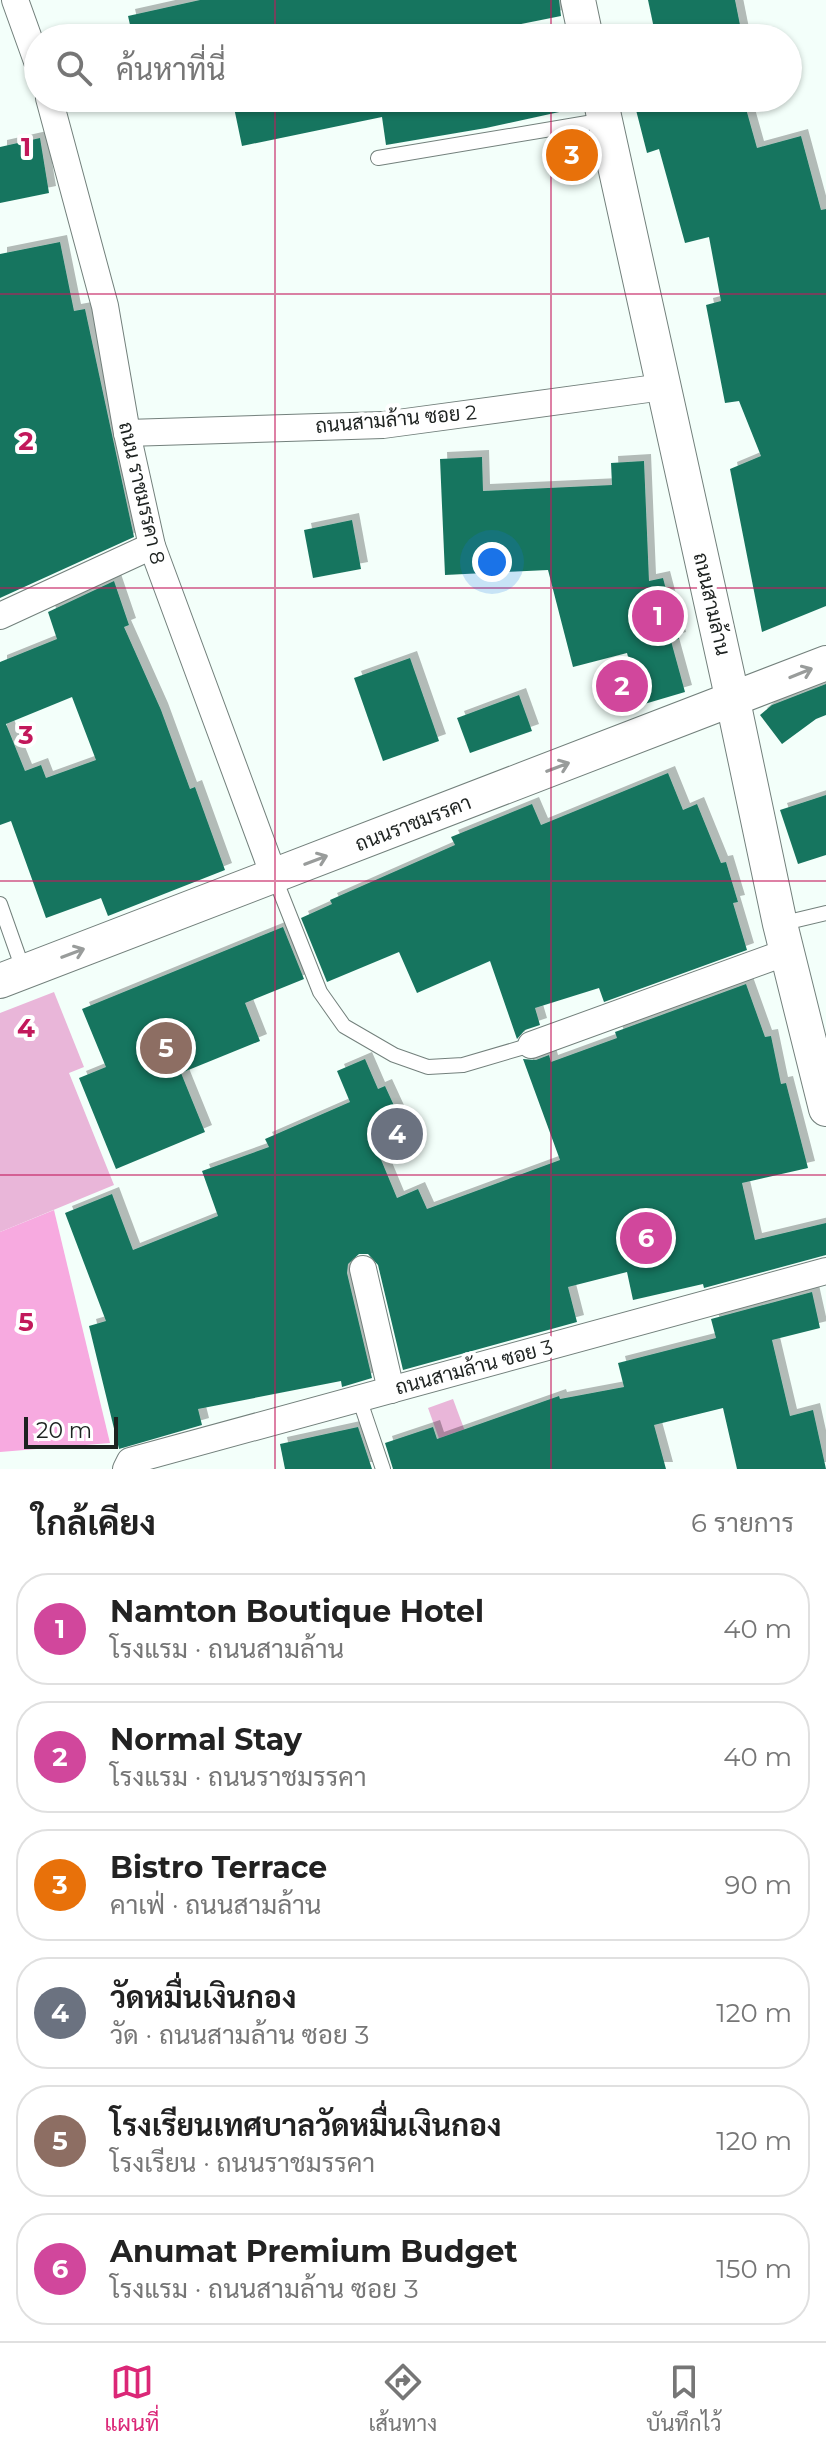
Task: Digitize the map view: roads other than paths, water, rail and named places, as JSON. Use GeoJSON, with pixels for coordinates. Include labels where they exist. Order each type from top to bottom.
{"type":"FeatureCollection","features":[{"type":"Feature","properties":{"kind":"street"},"geometry":{"type":"LineString","coordinates":[[15,0],[24,25]]}},
{"type":"Feature","properties":{"kind":"street"},"geometry":{"type":"LineString","coordinates":[[578,0],[583,24]]}},
{"type":"Feature","properties":{"kind":"street","name":"ถนน ราชมรรคา 8"},"geometry":{"type":"LineString","coordinates":[[53,112],[105,306],[127,433],[152,546],[274,876]]}},
{"type":"Feature","properties":{"kind":"street","name":"ถนนสามล้าน"},"geometry":{"type":"LineString","coordinates":[[603,112],[783,938],[826,1109]]}},
{"type":"Feature","properties":{"kind":"street","name":"ถนนสามล้าน ซอย 2"},"geometry":{"type":"LineString","coordinates":[[127,433],[383,425],[663,387]]}},
{"type":"Feature","properties":{"kind":"street"},"geometry":{"type":"LineString","coordinates":[[0,616],[152,546]]}},
{"type":"Feature","properties":{"kind":"street","name":"ถนนราชมรรคา"},"geometry":{"type":"LineString","coordinates":[[12,977],[826,663]]}},
{"type":"Feature","properties":{"kind":"street"},"geometry":{"type":"LineString","coordinates":[[531,1045],[783,938]]}},
{"type":"Feature","properties":{"kind":"street"},"geometry":{"type":"LineString","coordinates":[[363,1269],[391,1390]]}},
{"type":"Feature","properties":{"kind":"street","name":"ถนนสามล้าน ซอย 3"},"geometry":{"type":"LineString","coordinates":[[126,1469],[130,1461],[826,1271]]}},
{"type":"Feature","properties":{"kind":"lane"},"geometry":{"type":"LineString","coordinates":[[378,158],[588,112]]}},
{"type":"Feature","properties":{"kind":"lane"},"geometry":{"type":"LineString","coordinates":[[274,876],[320,992],[344,1026],[394,1055],[428,1067],[463,1065],[531,1045]]}},
{"type":"Feature","properties":{"kind":"lane"},"geometry":{"type":"LineString","coordinates":[[0,904],[12,977]]}},
{"type":"Feature","properties":{"kind":"lane"},"geometry":{"type":"LineString","coordinates":[[783,938],[826,913]]}},
{"type":"Feature","properties":{"kind":"lane"},"geometry":{"type":"LineString","coordinates":[[359,1398],[383,1469]]}},
{"type":"Feature","properties":{"kind":"place","name":"Bistro Terrace"},"geometry":{"type":"Point","coordinates":[572,155]}},
{"type":"Feature","properties":{"kind":"place","name":"Namton Boutique Hotel"},"geometry":{"type":"Point","coordinates":[658,616]}},
{"type":"Feature","properties":{"kind":"place","name":"Normal Stay"},"geometry":{"type":"Point","coordinates":[622,686]}},
{"type":"Feature","properties":{"kind":"place","name":"โรงเรียนเทศบาลวัดหมื่นเงินกอง"},"geometry":{"type":"Point","coordinates":[166,1048]}},
{"type":"Feature","properties":{"kind":"place","name":"วัดหมื่นเงินกอง"},"geometry":{"type":"Point","coordinates":[397,1134]}},
{"type":"Feature","properties":{"kind":"place","name":"Anumat Premium Budget"},"geometry":{"type":"Point","coordinates":[646,1238]}}]}
